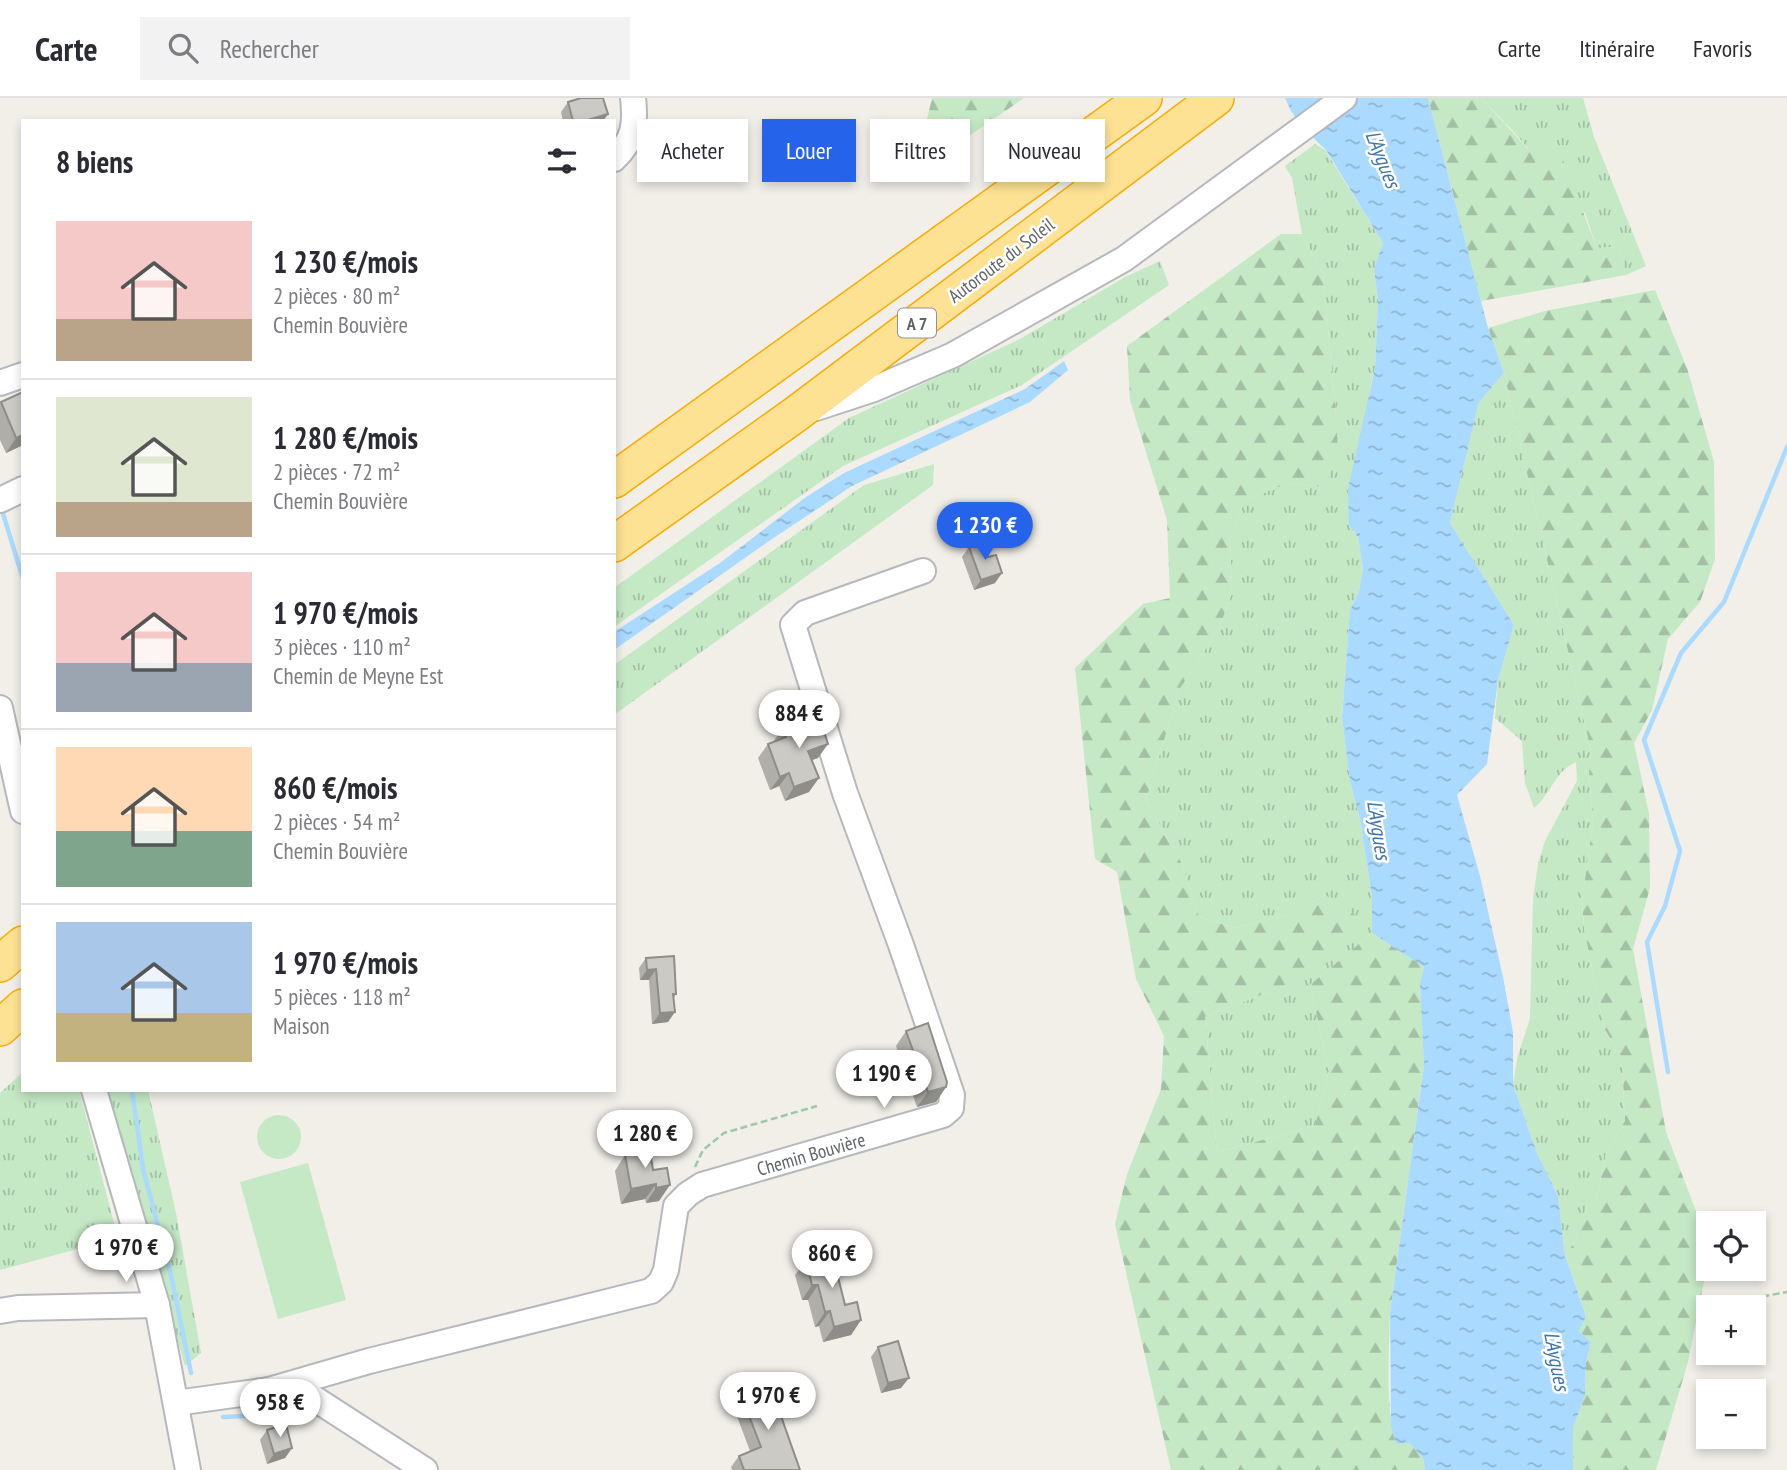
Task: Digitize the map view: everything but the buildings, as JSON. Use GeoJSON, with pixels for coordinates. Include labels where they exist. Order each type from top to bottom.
{"type":"FeatureCollection","features":[{"type":"Feature","properties":{"kind":"highway","name":"A 7"},"geometry":{"type":"LineString","coordinates":[[616,479],[1144,98]]}},
{"type":"Feature","properties":{"kind":"highway","name":"Autoroute du Soleil"},"geometry":{"type":"LineString","coordinates":[[616,543],[796,414],[1216,98]]}},
{"type":"Feature","properties":{"kind":"highway"},"geometry":{"type":"LineString","coordinates":[[0,964],[21,946]]}},
{"type":"Feature","properties":{"kind":"highway"},"geometry":{"type":"LineString","coordinates":[[0,1028],[21,1009]]}},
{"type":"Feature","properties":{"kind":"street"},"geometry":{"type":"LineString","coordinates":[[616,156],[632,135],[635,111],[633,98]]}},
{"type":"Feature","properties":{"kind":"street"},"geometry":{"type":"LineString","coordinates":[[796,414],[874,389],[953,355],[1124,259],[1344,98]]}},
{"type":"Feature","properties":{"kind":"street"},"geometry":{"type":"LineString","coordinates":[[0,383],[21,376]]}},
{"type":"Feature","properties":{"kind":"street"},"geometry":{"type":"LineString","coordinates":[[0,499],[21,490]]}},
{"type":"Feature","properties":{"kind":"street","name":"Chemin Bouvière"},"geometry":{"type":"LineString","coordinates":[[688,1194],[702,1185],[943,1115],[951,1108],[952,1095],[845,793],[793,625],[805,612],[923,571]]}},
{"type":"Feature","properties":{"kind":"street"},"geometry":{"type":"LineString","coordinates":[[0,708],[21,802]]}},
{"type":"Feature","properties":{"kind":"street"},"geometry":{"type":"LineString","coordinates":[[95,1092],[157,1305],[188,1470]]}},
{"type":"Feature","properties":{"kind":"street"},"geometry":{"type":"LineString","coordinates":[[176,1403],[269,1390],[382,1357],[651,1291],[661,1282],[666,1270],[676,1206],[688,1194]]}},
{"type":"Feature","properties":{"kind":"street"},"geometry":{"type":"LineString","coordinates":[[0,1311],[18,1308],[157,1305]]}},
{"type":"Feature","properties":{"kind":"street"},"geometry":{"type":"LineString","coordinates":[[269,1390],[309,1395],[425,1470]]}},
{"type":"Feature","properties":{"kind":"path"},"geometry":{"type":"LineString","coordinates":[[688,1194],[694,1167],[703,1150],[713,1140],[724,1133],[817,1106]]}},
{"type":"Feature","properties":{"kind":"path"},"geometry":{"type":"LineString","coordinates":[[1766,1296],[1787,1292]]}},
{"type":"Feature","properties":{"kind":"green space"},"geometry":{"type":"Polygon","coordinates":[[[932,98],[1024,98],[994,119],[984,119],[984,126],[970,135],[970,119],[927,119],[932,98]]]}},
{"type":"Feature","properties":{"kind":"green space"},"geometry":{"type":"Polygon","coordinates":[[[1428,98],[1481,98],[1528,149],[1558,147],[1597,248],[1618,247],[1626,275],[1481,301],[1428,98]]]}},
{"type":"Feature","properties":{"kind":"green space"},"geometry":{"type":"Polygon","coordinates":[[[1481,98],[1583,98],[1594,137],[1646,266],[1626,275],[1618,247],[1597,248],[1585,213],[1481,98]]]}},
{"type":"Feature","properties":{"kind":"green space"},"geometry":{"type":"Polygon","coordinates":[[[1315,144],[1325,150],[1383,243],[1374,269],[1378,300],[1375,368],[1349,525],[1358,537],[1363,569],[1359,591],[1350,610],[1342,717],[1350,781],[1360,819],[1372,897],[1372,933],[1310,985],[1329,1071],[1315,1126],[1217,1152],[1205,1017],[1284,986],[1361,920],[1325,895],[1287,915],[1235,928],[1199,917],[1181,862],[1146,800],[1179,690],[1219,628],[1232,593],[1230,537],[1245,500],[1289,483],[1324,487],[1336,415],[1323,274],[1302,234],[1292,178],[1285,166],[1315,144]]]}},
{"type":"Feature","properties":{"kind":"green space"},"geometry":{"type":"Polygon","coordinates":[[[1281,234],[1302,234],[1323,274],[1338,456],[1324,487],[1289,483],[1245,500],[1230,537],[1232,593],[1219,628],[1179,690],[1146,800],[1181,862],[1199,917],[1235,928],[1287,915],[1325,895],[1362,920],[1284,986],[1205,1017],[1217,1152],[1315,1126],[1329,1071],[1310,985],[1372,933],[1424,967],[1420,984],[1424,1064],[1390,1313],[1388,1379],[1396,1444],[1409,1443],[1423,1458],[1425,1470],[1171,1470],[1115,1224],[1127,1174],[1161,1089],[1164,1036],[1136,979],[1117,872],[1095,859],[1075,668],[1143,604],[1170,598],[1167,520],[1130,400],[1127,346],[1281,234]]]}},
{"type":"Feature","properties":{"kind":"green space"},"geometry":{"type":"Polygon","coordinates":[[[1160,261],[1169,285],[1022,385],[843,466],[616,626],[616,587],[849,418],[1020,339],[1125,277],[1160,261]]]}},
{"type":"Feature","properties":{"kind":"green space"},"geometry":{"type":"Polygon","coordinates":[[[1655,290],[1687,368],[1714,462],[1715,559],[1700,602],[1668,639],[1652,710],[1634,743],[1649,814],[1650,888],[1633,949],[1666,1132],[1696,1211],[1696,1281],[1704,1281],[1701,1295],[1696,1295],[1696,1322],[1688,1362],[1656,1470],[1573,1470],[1573,1428],[1585,1395],[1586,1363],[1591,1342],[1579,1331],[1586,1315],[1565,1255],[1574,1243],[1588,1202],[1596,1202],[1606,1154],[1625,1121],[1622,1058],[1604,1028],[1584,928],[1582,901],[1593,823],[1589,772],[1591,751],[1504,373],[1488,328],[1545,311],[1655,290]]]}},
{"type":"Feature","properties":{"kind":"green space"},"geometry":{"type":"Polygon","coordinates":[[[1504,373],[1591,751],[1589,772],[1593,823],[1582,901],[1584,928],[1604,1028],[1622,1058],[1625,1121],[1606,1154],[1596,1202],[1588,1202],[1574,1243],[1565,1255],[1558,1196],[1537,1153],[1513,1084],[1517,1059],[1530,1018],[1533,898],[1538,864],[1545,841],[1577,781],[1576,762],[1562,772],[1534,808],[1525,783],[1522,741],[1495,718],[1498,680],[1514,625],[1450,523],[1479,402],[1504,373]]]}},
{"type":"Feature","properties":{"kind":"green space"},"geometry":{"type":"Polygon","coordinates":[[[934,464],[933,485],[616,714],[616,664],[864,485],[934,464]]]}},
{"type":"Feature","properties":{"kind":"green space"},"geometry":{"type":"Polygon","coordinates":[[[21,1074],[21,1092],[80,1092],[118,1238],[0,1270],[0,1093],[21,1074]]]}},
{"type":"Feature","properties":{"kind":"green space"},"geometry":{"type":"Polygon","coordinates":[[[107,1092],[148,1092],[176,1213],[201,1353],[185,1366],[107,1092]]]}},
{"type":"Feature","properties":{"kind":"green space"},"geometry":{"type":"Polygon","coordinates":[[[279,1115],[294,1122],[301,1137],[294,1152],[279,1159],[264,1152],[257,1137],[264,1122],[279,1115]]]}},
{"type":"Feature","properties":{"kind":"green space"},"geometry":{"type":"Polygon","coordinates":[[[308,1163],[346,1300],[278,1319],[240,1182],[308,1163]]]}},
{"type":"Feature","properties":{"kind":"water","name":"L'Aygues"},"geometry":{"type":"Polygon","coordinates":[[[1285,98],[1428,98],[1488,328],[1504,373],[1479,402],[1450,523],[1514,625],[1498,680],[1487,764],[1457,795],[1480,876],[1503,977],[1513,1032],[1513,1084],[1537,1153],[1558,1196],[1565,1255],[1586,1316],[1579,1331],[1591,1342],[1586,1363],[1585,1395],[1573,1428],[1573,1470],[1425,1470],[1423,1458],[1409,1443],[1396,1444],[1391,1426],[1390,1313],[1424,1065],[1420,984],[1424,967],[1372,933],[1372,897],[1360,819],[1350,781],[1342,718],[1350,610],[1359,591],[1363,569],[1358,537],[1349,525],[1348,489],[1375,368],[1378,300],[1374,269],[1383,243],[1326,150],[1306,131],[1285,98]]]}},
{"type":"Feature","properties":{"kind":"water"},"geometry":{"type":"Polygon","coordinates":[[[1064,361],[1068,370],[1030,402],[852,486],[616,649],[616,631],[720,563],[806,497],[844,473],[1025,389],[1064,361]]]}},
{"type":"Feature","properties":{"kind":"waterway"},"geometry":{"type":"LineString","coordinates":[[1668,1072],[1647,942],[1665,906],[1680,851],[1644,740],[1681,653],[1724,602],[1787,447]]}},
{"type":"Feature","properties":{"kind":"waterway"},"geometry":{"type":"LineString","coordinates":[[1,507],[21,572]]}},
{"type":"Feature","properties":{"kind":"waterway"},"geometry":{"type":"LineString","coordinates":[[132,1092],[143,1169],[171,1275],[191,1373]]}},
{"type":"Feature","properties":{"kind":"waterway"},"geometry":{"type":"LineString","coordinates":[[223,1417],[315,1413]]}}]}
